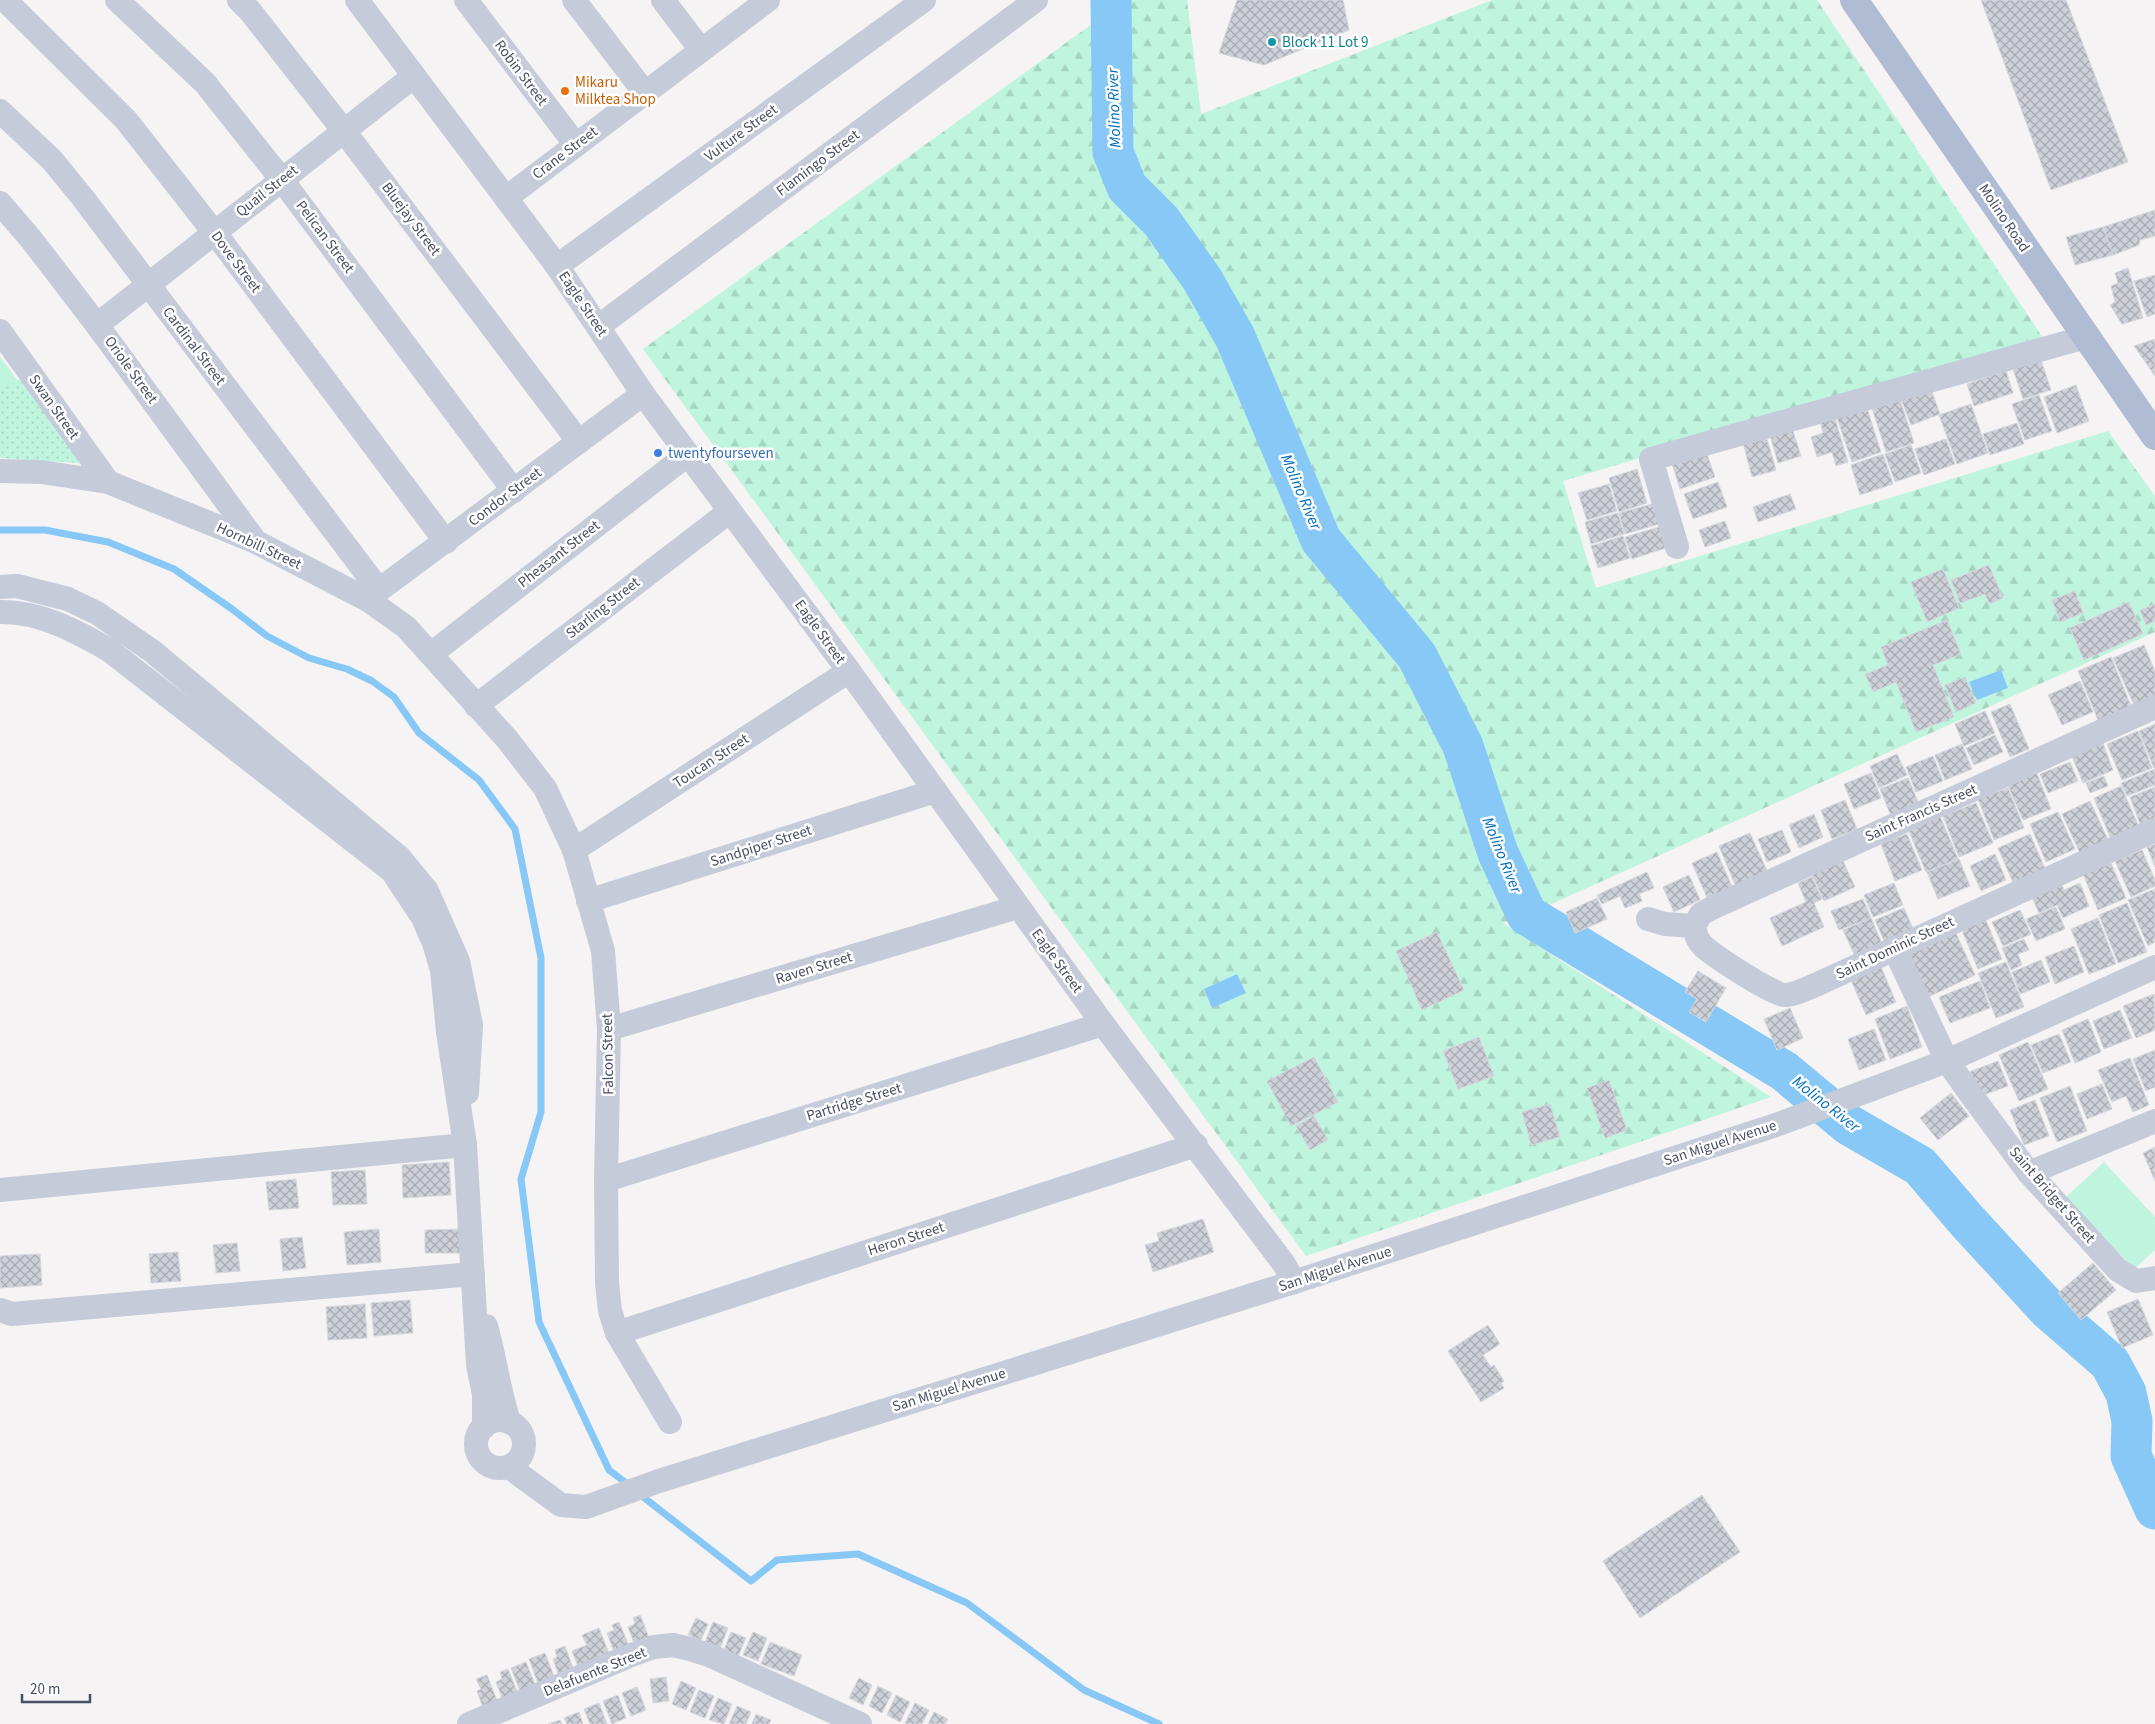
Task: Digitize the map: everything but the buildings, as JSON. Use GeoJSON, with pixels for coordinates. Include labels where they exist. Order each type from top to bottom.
{"type":"FeatureCollection","features":[{"type":"Feature","properties":{"kind":"main road","name":"Molino Road"},"geometry":{"type":"LineString","coordinates":[[1854,0],[2155,436]]}},
{"type":"Feature","properties":{"kind":"street","name":"Dove Street"},"geometry":{"type":"LineString","coordinates":[[5,0],[126,120],[214,232],[446,542]]}},
{"type":"Feature","properties":{"kind":"street","name":"Pelican Street"},"geometry":{"type":"LineString","coordinates":[[117,0],[206,83],[282,180],[514,491]]}},
{"type":"Feature","properties":{"kind":"street","name":"Bluejay Street"},"geometry":{"type":"LineString","coordinates":[[239,0],[250,11],[344,130],[579,442]]}},
{"type":"Feature","properties":{"kind":"street","name":"Eagle Street"},"geometry":{"type":"LineString","coordinates":[[357,0],[557,266],[643,394],[687,455],[730,510],[848,671],[1103,1024],[1196,1145],[1289,1273]]}},
{"type":"Feature","properties":{"kind":"street","name":"Robin Street"},"geometry":{"type":"LineString","coordinates":[[466,0],[576,145]]}},
{"type":"Feature","properties":{"kind":"street"},"geometry":{"type":"LineString","coordinates":[[574,0],[645,93]]}},
{"type":"Feature","properties":{"kind":"street"},"geometry":{"type":"LineString","coordinates":[[664,0],[701,50]]}},
{"type":"Feature","properties":{"kind":"street","name":"Vulture Street"},"geometry":{"type":"LineString","coordinates":[[557,266],[924,0]]}},
{"type":"Feature","properties":{"kind":"street","name":"Flamingo Street"},"geometry":{"type":"LineString","coordinates":[[599,326],[1036,0]]}},
{"type":"Feature","properties":{"kind":"street","name":"Crane Street"},"geometry":{"type":"LineString","coordinates":[[506,198],[764,1]]}},
{"type":"Feature","properties":{"kind":"street","name":"Quail Street"},"geometry":{"type":"LineString","coordinates":[[97,325],[414,76]]}},
{"type":"Feature","properties":{"kind":"street","name":"Cardinal Street"},"geometry":{"type":"LineString","coordinates":[[0,111],[52,160],[83,198],[373,595]]}},
{"type":"Feature","properties":{"kind":"street","name":"Oriole Street"},"geometry":{"type":"LineString","coordinates":[[0,203],[31,239],[97,325],[256,542]]}},
{"type":"Feature","properties":{"kind":"street","name":"Swan Street"},"geometry":{"type":"LineString","coordinates":[[0,331],[108,482]]}},
{"type":"Feature","properties":{"kind":"street"},"geometry":{"type":"LineString","coordinates":[[1677,547],[1651,460],[2086,337]]}},
{"type":"Feature","properties":{"kind":"street","name":"Condor Street"},"geometry":{"type":"LineString","coordinates":[[373,595],[643,394]]}},
{"type":"Feature","properties":{"kind":"street","name":"Pheasant Street"},"geometry":{"type":"LineString","coordinates":[[431,654],[687,455]]}},
{"type":"Feature","properties":{"kind":"street","name":"Hornbill Street"},"geometry":{"type":"LineString","coordinates":[[0,471],[40,472],[108,482],[256,542],[373,595],[406,627],[476,706]]}},
{"type":"Feature","properties":{"kind":"street","name":"Starling Street"},"geometry":{"type":"LineString","coordinates":[[476,706],[730,510]]}},
{"type":"Feature","properties":{"kind":"street"},"geometry":{"type":"LineString","coordinates":[[0,587],[17,586],[68,599],[97,613],[152,651],[399,857],[427,891],[458,961],[471,1025],[465,1145]]}},
{"type":"Feature","properties":{"kind":"street"},"geometry":{"type":"LineString","coordinates":[[0,612],[16,612],[55,623],[82,634],[109,650],[392,871],[423,918],[434,943],[442,970],[448,1032],[465,1145],[478,1365],[484,1395],[484,1427]]}},
{"type":"Feature","properties":{"kind":"street","name":"Toucan Street"},"geometry":{"type":"LineString","coordinates":[[574,850],[848,671]]}},
{"type":"Feature","properties":{"kind":"street","name":"Falcon Street"},"geometry":{"type":"LineString","coordinates":[[476,706],[507,739],[545,788],[574,850],[603,951],[609,1029],[606,1180],[607,1283],[610,1311],[617,1333],[670,1422]]}},
{"type":"Feature","properties":{"kind":"street","name":"Saint Francis Street"},"geometry":{"type":"LineString","coordinates":[[1694,926],[1701,914],[1714,907],[2155,706]]}},
{"type":"Feature","properties":{"kind":"street","name":"Sandpiper Street"},"geometry":{"type":"LineString","coordinates":[[588,901],[934,791]]}},
{"type":"Feature","properties":{"kind":"street","name":"Saint Dominic Street"},"geometry":{"type":"LineString","coordinates":[[1694,926],[1695,936],[1703,946],[1763,986],[1785,995],[1811,987],[2155,830]]}},
{"type":"Feature","properties":{"kind":"street","name":"Raven Street"},"geometry":{"type":"LineString","coordinates":[[609,1029],[1018,907]]}},
{"type":"Feature","properties":{"kind":"street"},"geometry":{"type":"LineString","coordinates":[[1648,919],[1665,924],[1694,926]]}},
{"type":"Feature","properties":{"kind":"street","name":"Saint Bridget Street"},"geometry":{"type":"LineString","coordinates":[[1894,948],[1947,1061],[2029,1173],[2118,1270],[2136,1281],[2155,1278]]}},
{"type":"Feature","properties":{"kind":"street","name":"San Miguel Avenue"},"geometry":{"type":"LineString","coordinates":[[509,1467],[561,1505],[586,1507],[650,1484],[1289,1273],[1776,1125],[1947,1061],[2155,966]]}},
{"type":"Feature","properties":{"kind":"street","name":"Partridge Street"},"geometry":{"type":"LineString","coordinates":[[606,1180],[1103,1024]]}},
{"type":"Feature","properties":{"kind":"street"},"geometry":{"type":"LineString","coordinates":[[2029,1173],[2155,1121]]}},
{"type":"Feature","properties":{"kind":"street"},"geometry":{"type":"LineString","coordinates":[[0,1190],[465,1145]]}},
{"type":"Feature","properties":{"kind":"street","name":"Heron Street"},"geometry":{"type":"LineString","coordinates":[[617,1333],[1196,1145]]}},
{"type":"Feature","properties":{"kind":"street"},"geometry":{"type":"LineString","coordinates":[[0,1310],[12,1314],[473,1274]]}},
{"type":"Feature","properties":{"kind":"street"},"geometry":{"type":"LineString","coordinates":[[473,1274],[495,1361],[499,1390],[509,1422]]}},
{"type":"Feature","properties":{"kind":"street"},"geometry":{"type":"LineString","coordinates":[[500,1420],[509,1422],[516,1426],[524,1440],[522,1456],[509,1467],[493,1468],[480,1457],[476,1450],[476,1441],[484,1427],[492,1422],[500,1420]]}},
{"type":"Feature","properties":{"kind":"street","name":"Delafuente Street"},"geometry":{"type":"LineString","coordinates":[[468,1724],[634,1654],[654,1647],[673,1645],[709,1655],[860,1724]]}},
{"type":"Feature","properties":{"kind":"green space"},"geometry":{"type":"Polygon","coordinates":[[[1091,0],[1187,0],[1201,114],[1492,0],[1817,0],[2043,338],[1563,481],[1596,588],[2108,431],[2155,496],[2155,632],[1527,915],[1503,923],[1771,1097],[1306,1256],[643,349],[1092,24],[1091,0]]]}},
{"type":"Feature","properties":{"kind":"green space"},"geometry":{"type":"Polygon","coordinates":[[[0,357],[18,381],[0,390],[0,357]]]}},
{"type":"Feature","properties":{"kind":"green space"},"geometry":{"type":"Polygon","coordinates":[[[25,376],[92,464],[0,458],[0,390],[25,376]]]}},
{"type":"Feature","properties":{"kind":"green space"},"geometry":{"type":"Polygon","coordinates":[[[2104,1162],[2155,1217],[2155,1250],[2134,1269],[2066,1197],[2104,1162]]]}},
{"type":"Feature","properties":{"kind":"water"},"geometry":{"type":"Polygon","coordinates":[[[2001,670],[2008,688],[1977,700],[1969,682],[2001,670]]]}},
{"type":"Feature","properties":{"kind":"water"},"geometry":{"type":"Polygon","coordinates":[[[1237,974],[1246,993],[1212,1008],[1204,989],[1237,974]]]}},
{"type":"Feature","properties":{"kind":"waterway","name":"Molino River"},"geometry":{"type":"LineString","coordinates":[[1111,0],[1113,152],[1127,187],[1161,221],[1202,279],[1235,337],[1321,540],[1417,656],[1463,746],[1498,853],[1527,915],[1784,1071],[1849,1125],[1920,1166],[1967,1221],[2049,1310],[2110,1363],[2126,1393],[2132,1421],[2131,1456],[2155,1509]]}},
{"type":"Feature","properties":{"kind":"waterway"},"geometry":{"type":"LineString","coordinates":[[0,530],[45,530],[108,542],[174,569],[267,636],[309,658],[347,669],[372,681],[394,697],[419,733],[479,780],[515,829],[541,958],[541,1112],[521,1179],[539,1322],[609,1470],[630,1486]]}},
{"type":"Feature","properties":{"kind":"waterway"},"geometry":{"type":"LineString","coordinates":[[638,1493],[751,1581],[777,1560],[858,1554],[967,1603],[1084,1690],[1159,1724]]}},
{"type":"Feature","properties":{"kind":"place","name":"Block 11 Lot 9"},"geometry":{"type":"Point","coordinates":[1272,42]}},
{"type":"Feature","properties":{"kind":"place","name":"Mikaru Milktea Shop"},"geometry":{"type":"Point","coordinates":[565,91]}},
{"type":"Feature","properties":{"kind":"place","name":"twentyfourseven"},"geometry":{"type":"Point","coordinates":[658,453]}}]}
